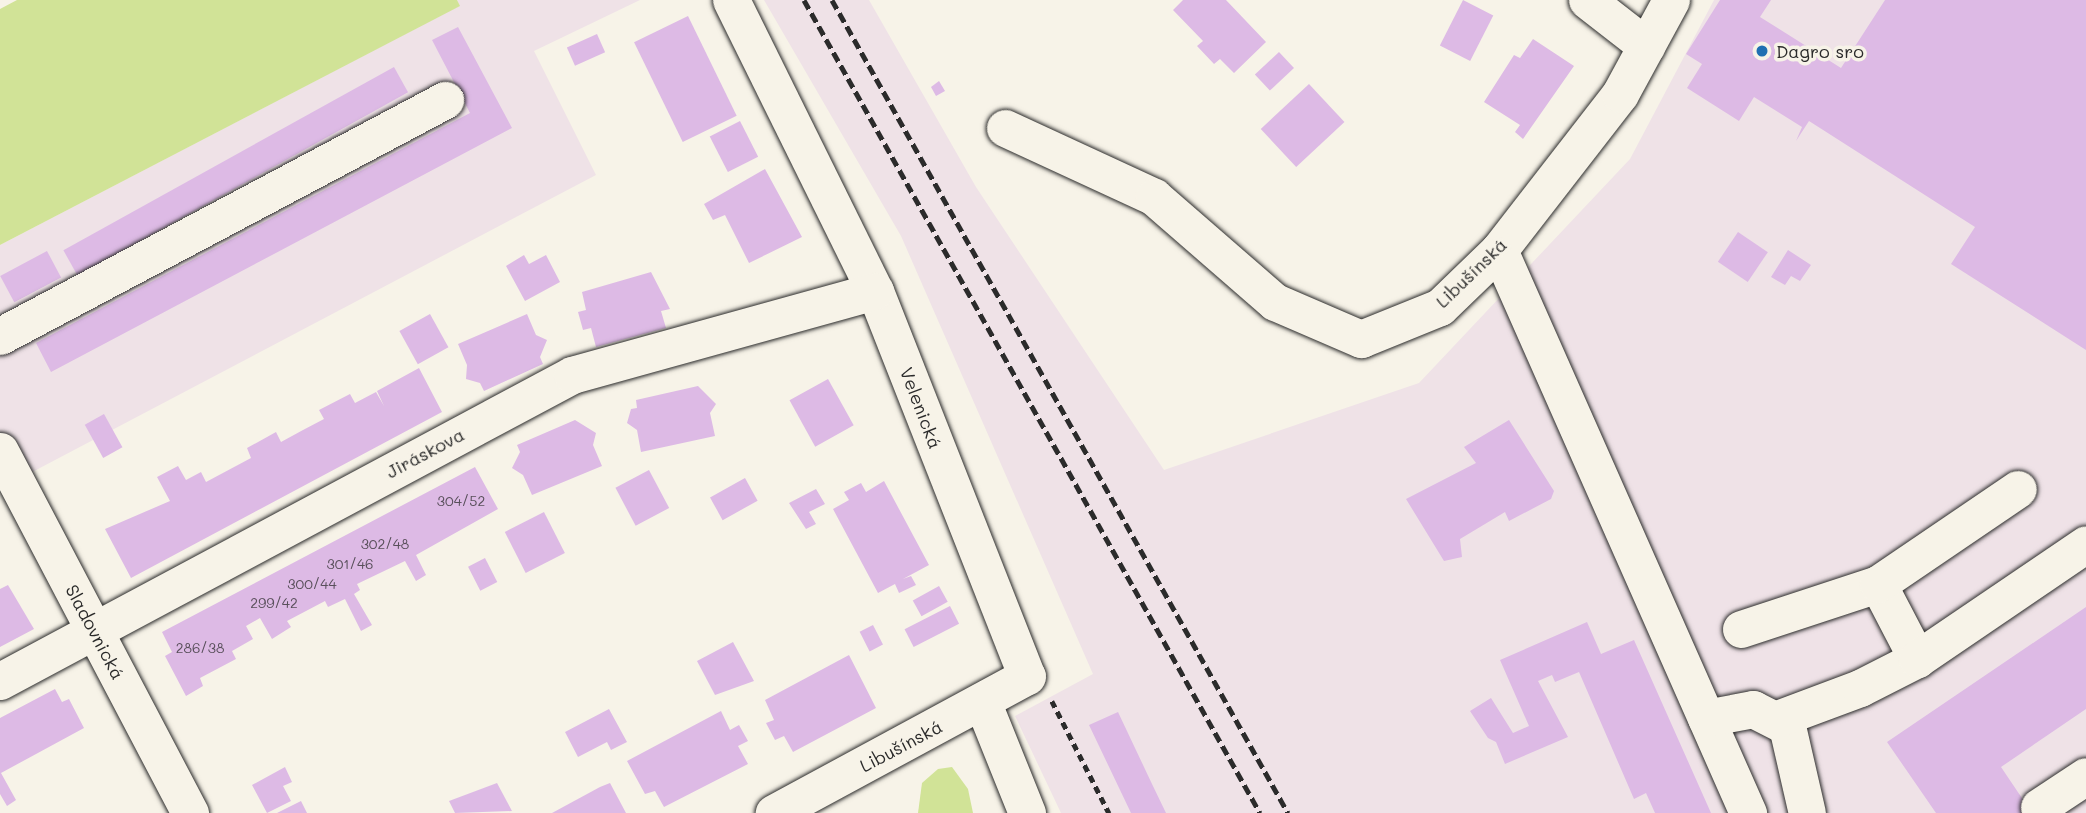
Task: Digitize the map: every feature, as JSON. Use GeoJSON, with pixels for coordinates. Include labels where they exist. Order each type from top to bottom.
{"type":"FeatureCollection","features":[{"type":"Feature","properties":{"kind":"street","name":"Velenická"},"geometry":{"type":"LineString","coordinates":[[731,0],[875,291],[1027,676]]}},
{"type":"Feature","properties":{"kind":"street"},"geometry":{"type":"LineString","coordinates":[[1587,0],[1646,46]]}},
{"type":"Feature","properties":{"kind":"street","name":"Libušínská"},"geometry":{"type":"LineString","coordinates":[[1005,128],[1154,197],[1275,302],[1361,339],[1440,307],[1499,250],[1620,94],[1671,0]]}},
{"type":"Feature","properties":{"kind":"street"},"geometry":{"type":"LineString","coordinates":[[0,336],[445,100]]}},
{"type":"Feature","properties":{"kind":"street"},"geometry":{"type":"LineString","coordinates":[[1499,250],[1748,813]]}},
{"type":"Feature","properties":{"kind":"street","name":"Jiráskova"},"geometry":{"type":"LineString","coordinates":[[0,681],[572,375],[875,291]]}},
{"type":"Feature","properties":{"kind":"street","name":"Sladovnická"},"geometry":{"type":"LineString","coordinates":[[0,452],[190,813]]}},
{"type":"Feature","properties":{"kind":"street"},"geometry":{"type":"LineString","coordinates":[[1741,629],[1878,584],[2018,489]]}},
{"type":"Feature","properties":{"kind":"street"},"geometry":{"type":"LineString","coordinates":[[1777,719],[1860,688],[1917,659],[2086,544]]}},
{"type":"Feature","properties":{"kind":"street"},"geometry":{"type":"LineString","coordinates":[[1878,584],[1917,659]]}},
{"type":"Feature","properties":{"kind":"street","name":"Libušínská"},"geometry":{"type":"LineString","coordinates":[[774,813],[1027,676]]}},
{"type":"Feature","properties":{"kind":"street"},"geometry":{"type":"LineString","coordinates":[[982,701],[1027,813]]}},
{"type":"Feature","properties":{"kind":"street"},"geometry":{"type":"LineString","coordinates":[[1706,718],[1739,709],[1777,719],[1791,733],[1807,813]]}},
{"type":"Feature","properties":{"kind":"street"},"geometry":{"type":"LineString","coordinates":[[2039,807],[2086,776]]}},
{"type":"Feature","properties":{"kind":"path"},"geometry":{"type":"LineString","coordinates":[[1027,676],[1060,708],[1109,813]]}},
{"type":"Feature","properties":{"kind":"shaded area"},"geometry":{"type":"Polygon","coordinates":[[[457,0],[640,0],[534,51],[596,175],[0,489],[0,245],[459,6],[457,0]]]}},
{"type":"Feature","properties":{"kind":"shaded area"},"geometry":{"type":"Polygon","coordinates":[[[764,0],[869,0],[976,187],[1164,470],[1419,383],[1630,159],[1714,0],[2086,0],[2086,813],[1061,813],[1015,716],[1093,674],[901,236],[764,0]]]}},
{"type":"Feature","properties":{"kind":"green space"},"geometry":{"type":"Polygon","coordinates":[[[17,0],[457,0],[460,6],[0,245],[0,9],[17,0]]]}},
{"type":"Feature","properties":{"kind":"green space"},"geometry":{"type":"Polygon","coordinates":[[[952,767],[968,789],[973,813],[918,813],[922,783],[938,769],[952,767]]]}},
{"type":"Feature","properties":{"kind":"building"},"geometry":{"type":"Polygon","coordinates":[[[1183,0],[1226,0],[1266,42],[1234,73],[1220,59],[1214,64],[1197,46],[1203,41],[1173,10],[1183,0]]]}},
{"type":"Feature","properties":{"kind":"building"},"geometry":{"type":"Polygon","coordinates":[[[1463,0],[1493,15],[1470,61],[1440,45],[1463,0]]]}},
{"type":"Feature","properties":{"kind":"building"},"geometry":{"type":"Polygon","coordinates":[[[1720,0],[1771,0],[1760,17],[1841,68],[1885,0],[2086,0],[2086,350],[1951,264],[1975,227],[1809,121],[1796,141],[1802,127],[1754,97],[1739,121],[1687,88],[1702,64],[1686,54],[1720,0]]]}},
{"type":"Feature","properties":{"kind":"building"},"geometry":{"type":"Polygon","coordinates":[[[688,16],[737,116],[683,142],[634,42],[688,16]]]}},
{"type":"Feature","properties":{"kind":"building"},"geometry":{"type":"Polygon","coordinates":[[[458,27],[512,128],[51,372],[36,343],[470,113],[432,40],[458,27]]]}},
{"type":"Feature","properties":{"kind":"building"},"geometry":{"type":"Polygon","coordinates":[[[597,34],[605,52],[575,66],[567,47],[597,34]]]}},
{"type":"Feature","properties":{"kind":"building"},"geometry":{"type":"Polygon","coordinates":[[[1533,39],[1574,66],[1523,139],[1515,132],[1520,125],[1484,102],[1514,55],[1520,58],[1533,39]]]}},
{"type":"Feature","properties":{"kind":"building"},"geometry":{"type":"Polygon","coordinates":[[[1279,52],[1294,68],[1270,91],[1255,75],[1279,52]]]}},
{"type":"Feature","properties":{"kind":"building"},"geometry":{"type":"Polygon","coordinates":[[[394,67],[408,92],[77,276],[63,250],[394,67]]]}},
{"type":"Feature","properties":{"kind":"building"},"geometry":{"type":"Polygon","coordinates":[[[939,81],[945,91],[936,96],[931,87],[939,81]]]}},
{"type":"Feature","properties":{"kind":"building"},"geometry":{"type":"Polygon","coordinates":[[[1309,84],[1344,122],[1296,167],[1261,129],[1309,84]]]}},
{"type":"Feature","properties":{"kind":"building"},"geometry":{"type":"Polygon","coordinates":[[[740,121],[758,157],[728,172],[710,136],[740,121]]]}},
{"type":"Feature","properties":{"kind":"building"},"geometry":{"type":"Polygon","coordinates":[[[765,169],[802,237],[749,263],[725,215],[713,220],[704,204],[765,169]]]}},
{"type":"Feature","properties":{"kind":"building"},"geometry":{"type":"Polygon","coordinates":[[[1738,232],[1768,252],[1748,282],[1718,262],[1738,232]]]}},
{"type":"Feature","properties":{"kind":"building"},"geometry":{"type":"Polygon","coordinates":[[[1788,250],[1811,265],[1800,281],[1791,276],[1785,285],[1771,277],[1788,250]]]}},
{"type":"Feature","properties":{"kind":"building"},"geometry":{"type":"Polygon","coordinates":[[[47,251],[61,277],[14,302],[0,276],[47,251]]]}},
{"type":"Feature","properties":{"kind":"building"},"geometry":{"type":"Polygon","coordinates":[[[524,255],[529,264],[546,255],[560,282],[525,301],[506,266],[524,255]]]}},
{"type":"Feature","properties":{"kind":"building"},"geometry":{"type":"Polygon","coordinates":[[[651,272],[670,309],[661,311],[666,328],[596,347],[591,328],[583,330],[578,312],[586,310],[582,292],[651,272]]]}},
{"type":"Feature","properties":{"kind":"building"},"geometry":{"type":"Polygon","coordinates":[[[430,314],[448,347],[418,364],[399,331],[430,314]]]}},
{"type":"Feature","properties":{"kind":"building"},"geometry":{"type":"Polygon","coordinates":[[[527,314],[536,335],[547,340],[540,357],[543,364],[484,391],[480,383],[466,379],[467,365],[458,344],[527,314]]]}},
{"type":"Feature","properties":{"kind":"building"},"geometry":{"type":"Polygon","coordinates":[[[419,368],[442,412],[131,578],[105,529],[170,501],[157,477],[178,466],[186,480],[201,472],[206,482],[251,458],[247,448],[276,432],[281,442],[324,419],[319,410],[350,394],[355,403],[376,392],[384,406],[377,391],[419,368]]]}},
{"type":"Feature","properties":{"kind":"building"},"geometry":{"type":"Polygon","coordinates":[[[828,379],[854,425],[815,447],[790,400],[828,379]]]}},
{"type":"Feature","properties":{"kind":"building"},"geometry":{"type":"Polygon","coordinates":[[[698,386],[716,404],[710,413],[715,436],[641,452],[637,430],[627,423],[631,409],[637,408],[636,400],[698,386]]]}},
{"type":"Feature","properties":{"kind":"building"},"geometry":{"type":"Polygon","coordinates":[[[104,414],[122,447],[103,458],[85,425],[104,414]]]}},
{"type":"Feature","properties":{"kind":"building"},"geometry":{"type":"Polygon","coordinates":[[[575,420],[596,433],[593,445],[602,466],[532,495],[523,475],[512,468],[520,452],[517,445],[575,420]]]}},
{"type":"Feature","properties":{"kind":"building"},"geometry":{"type":"Polygon","coordinates":[[[1509,420],[1554,491],[1551,499],[1509,521],[1505,512],[1460,539],[1462,557],[1444,561],[1406,499],[1476,463],[1464,447],[1509,420]]]}},
{"type":"Feature","properties":{"kind":"building"},"geometry":{"type":"Polygon","coordinates":[[[475,467],[498,509],[416,555],[426,575],[416,581],[405,561],[357,584],[360,590],[354,594],[372,625],[361,631],[345,599],[328,607],[325,601],[287,621],[291,627],[272,639],[260,618],[246,626],[253,639],[232,651],[236,659],[200,678],[203,686],[186,696],[165,656],[172,652],[162,632],[475,467]]]}},
{"type":"Feature","properties":{"kind":"building"},"geometry":{"type":"Polygon","coordinates":[[[649,470],[669,508],[636,526],[615,488],[649,470]]]}},
{"type":"Feature","properties":{"kind":"building"},"geometry":{"type":"Polygon","coordinates":[[[745,478],[758,501],[723,520],[710,497],[745,478]]]}},
{"type":"Feature","properties":{"kind":"building"},"geometry":{"type":"Polygon","coordinates":[[[884,481],[929,565],[903,579],[911,576],[916,585],[899,593],[895,584],[878,593],[833,509],[849,500],[844,492],[861,483],[866,492],[884,481]]]}},
{"type":"Feature","properties":{"kind":"building"},"geometry":{"type":"Polygon","coordinates":[[[816,489],[825,504],[809,512],[816,524],[806,529],[789,503],[816,489]]]}},
{"type":"Feature","properties":{"kind":"building"},"geometry":{"type":"Polygon","coordinates":[[[544,512],[565,553],[526,573],[505,532],[544,512]]]}},
{"type":"Feature","properties":{"kind":"building"},"geometry":{"type":"Polygon","coordinates":[[[485,558],[497,582],[480,591],[468,567],[485,558]]]}},
{"type":"Feature","properties":{"kind":"building"},"geometry":{"type":"Polygon","coordinates":[[[8,585],[34,629],[0,647],[0,589],[8,585]]]}},
{"type":"Feature","properties":{"kind":"building"},"geometry":{"type":"Polygon","coordinates":[[[939,586],[948,602],[921,616],[913,601],[939,586]]]}},
{"type":"Feature","properties":{"kind":"building"},"geometry":{"type":"Polygon","coordinates":[[[950,606],[959,624],[914,647],[905,629],[950,606]]]}},
{"type":"Feature","properties":{"kind":"building"},"geometry":{"type":"Polygon","coordinates":[[[2086,607],[2086,709],[2001,767],[2032,813],[1936,813],[1887,742],[2086,607]]]}},
{"type":"Feature","properties":{"kind":"building"},"geometry":{"type":"Polygon","coordinates":[[[1587,622],[1601,654],[1634,640],[1711,813],[1655,813],[1646,793],[1634,799],[1579,672],[1555,682],[1552,675],[1538,681],[1568,737],[1505,764],[1496,742],[1488,738],[1470,711],[1491,698],[1513,733],[1529,726],[1500,660],[1587,622]]]}},
{"type":"Feature","properties":{"kind":"building"},"geometry":{"type":"Polygon","coordinates":[[[873,625],[883,645],[870,651],[860,632],[873,625]]]}},
{"type":"Feature","properties":{"kind":"building"},"geometry":{"type":"Polygon","coordinates":[[[733,642],[754,681],[715,695],[697,661],[733,642]]]}},
{"type":"Feature","properties":{"kind":"building"},"geometry":{"type":"Polygon","coordinates":[[[849,655],[876,708],[793,752],[784,736],[775,740],[766,723],[774,720],[765,700],[849,655]]]}},
{"type":"Feature","properties":{"kind":"building"},"geometry":{"type":"Polygon","coordinates":[[[55,689],[62,702],[69,699],[84,728],[1,773],[16,800],[7,806],[0,794],[0,718],[55,689]]]}},
{"type":"Feature","properties":{"kind":"building"},"geometry":{"type":"Polygon","coordinates":[[[609,709],[627,742],[611,750],[607,742],[578,757],[565,732],[609,709]]]}},
{"type":"Feature","properties":{"kind":"building"},"geometry":{"type":"Polygon","coordinates":[[[721,711],[730,730],[739,725],[748,741],[738,746],[748,764],[664,807],[655,791],[645,794],[627,761],[721,711]]]}},
{"type":"Feature","properties":{"kind":"building"},"geometry":{"type":"Polygon","coordinates":[[[1118,712],[1166,813],[1131,813],[1089,725],[1118,712]]]}},
{"type":"Feature","properties":{"kind":"building"},"geometry":{"type":"Polygon","coordinates":[[[285,767],[292,782],[283,786],[291,801],[267,813],[252,785],[285,767]]]}},
{"type":"Feature","properties":{"kind":"building"},"geometry":{"type":"Polygon","coordinates":[[[497,783],[512,811],[455,813],[449,801],[497,783]]]}},
{"type":"Feature","properties":{"kind":"building"},"geometry":{"type":"Polygon","coordinates":[[[610,783],[626,813],[552,813],[600,787],[610,783]]]}},
{"type":"Feature","properties":{"kind":"building"},"geometry":{"type":"Polygon","coordinates":[[[301,801],[307,813],[277,813],[301,801]]]}},
{"type":"Feature","properties":{"kind":"railway"},"geometry":{"type":"LineString","coordinates":[[804,0],[1260,813]]}},
{"type":"Feature","properties":{"kind":"railway"},"geometry":{"type":"LineString","coordinates":[[832,0],[1288,813]]}},
{"type":"Feature","properties":{"kind":"place","name":"Dagro sro"},"geometry":{"type":"Point","coordinates":[1762,51]}}]}
